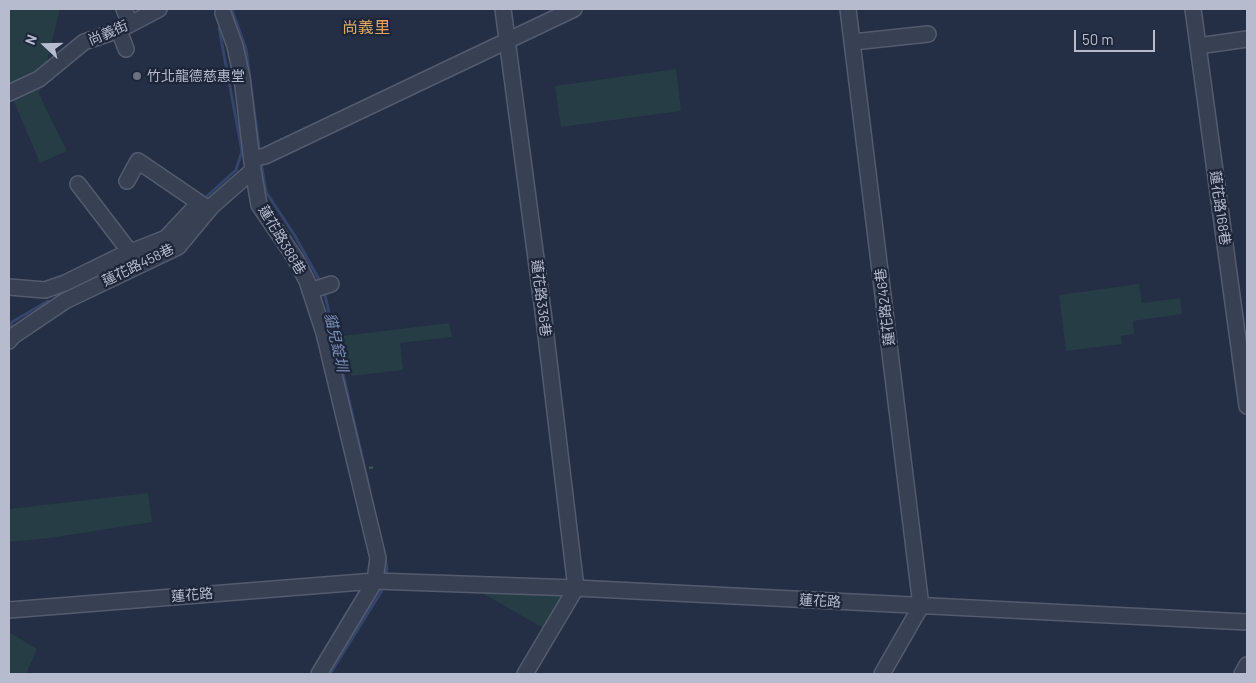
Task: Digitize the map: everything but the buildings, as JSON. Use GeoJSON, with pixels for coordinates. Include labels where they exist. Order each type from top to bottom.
{"type":"FeatureCollection","features":[{"type":"Feature","properties":{"kind":"street"},"geometry":{"type":"LineString","coordinates":[[124,9],[126,50]]}},
{"type":"Feature","properties":{"kind":"street","name":"尚義街"},"geometry":{"type":"LineString","coordinates":[[9,93],[39,79],[84,42],[124,27],[160,9]]}},
{"type":"Feature","properties":{"kind":"street","name":"蓮花路336巷"},"geometry":{"type":"LineString","coordinates":[[503,9],[545,328],[576,588]]}},
{"type":"Feature","properties":{"kind":"street","name":"蓮花路458巷"},"geometry":{"type":"LineString","coordinates":[[9,341],[13,336],[65,301],[178,247],[204,207],[256,162],[574,9]]}},
{"type":"Feature","properties":{"kind":"street","name":"蓮花路246巷"},"geometry":{"type":"LineString","coordinates":[[848,9],[922,606]]}},
{"type":"Feature","properties":{"kind":"street","name":"蓮花路168巷"},"geometry":{"type":"LineString","coordinates":[[1194,9],[1247,406]]}},
{"type":"Feature","properties":{"kind":"street","name":"蓮花路388巷"},"geometry":{"type":"LineString","coordinates":[[222,10],[236,46],[256,162],[259,205],[295,258],[310,291],[324,333],[378,558],[375,582]]}},
{"type":"Feature","properties":{"kind":"street"},"geometry":{"type":"LineString","coordinates":[[853,42],[928,34]]}},
{"type":"Feature","properties":{"kind":"street"},"geometry":{"type":"LineString","coordinates":[[1198,46],[1247,39]]}},
{"type":"Feature","properties":{"kind":"street"},"geometry":{"type":"LineString","coordinates":[[9,287],[45,290],[66,283],[130,252],[166,238],[204,207],[138,161],[127,181]]}},
{"type":"Feature","properties":{"kind":"street"},"geometry":{"type":"LineString","coordinates":[[78,184],[130,252]]}},
{"type":"Feature","properties":{"kind":"street"},"geometry":{"type":"LineString","coordinates":[[310,291],[330,284]]}},
{"type":"Feature","properties":{"kind":"street"},"geometry":{"type":"LineString","coordinates":[[45,290],[65,301]]}},
{"type":"Feature","properties":{"kind":"street"},"geometry":{"type":"LineString","coordinates":[[319,674],[375,582]]}},
{"type":"Feature","properties":{"kind":"street","name":"蓮花路"},"geometry":{"type":"LineString","coordinates":[[9,610],[392,582],[576,588],[1247,622]]}},
{"type":"Feature","properties":{"kind":"street"},"geometry":{"type":"LineString","coordinates":[[525,674],[576,588]]}},
{"type":"Feature","properties":{"kind":"street"},"geometry":{"type":"LineString","coordinates":[[882,674],[922,606]]}},
{"type":"Feature","properties":{"kind":"street"},"geometry":{"type":"LineString","coordinates":[[1242,674],[1247,665]]}},
{"type":"Feature","properties":{"kind":"shaded area"},"geometry":{"type":"Polygon","coordinates":[[[9,9],[60,9],[39,94],[67,151],[40,163],[9,90],[9,9]]]}},
{"type":"Feature","properties":{"kind":"shaded area"},"geometry":{"type":"Polygon","coordinates":[[[676,69],[681,111],[561,127],[555,86],[676,69]]]}},
{"type":"Feature","properties":{"kind":"shaded area"},"geometry":{"type":"Polygon","coordinates":[[[1139,284],[1142,303],[1180,298],[1182,314],[1133,321],[1134,334],[1121,336],[1122,344],[1066,351],[1059,295],[1139,284]]]}},
{"type":"Feature","properties":{"kind":"shaded area"},"geometry":{"type":"Polygon","coordinates":[[[449,323],[452,337],[400,343],[403,370],[351,376],[343,336],[449,323]]]}},
{"type":"Feature","properties":{"kind":"shaded area"},"geometry":{"type":"Polygon","coordinates":[[[148,493],[152,522],[50,538],[9,542],[9,509],[148,493]]]}},
{"type":"Feature","properties":{"kind":"shaded area"},"geometry":{"type":"Polygon","coordinates":[[[487,590],[563,595],[543,628],[482,593],[487,590]]]}},
{"type":"Feature","properties":{"kind":"shaded area"},"geometry":{"type":"Polygon","coordinates":[[[9,632],[37,649],[26,674],[9,674],[9,632]]]}},
{"type":"Feature","properties":{"kind":"waterway","name":"貓兒錠圳"},"geometry":{"type":"LineString","coordinates":[[233,9],[246,49],[260,154]]}},
{"type":"Feature","properties":{"kind":"waterway"},"geometry":{"type":"LineString","coordinates":[[206,197],[236,170],[242,151],[219,28]]}},
{"type":"Feature","properties":{"kind":"waterway","name":"貓兒錠圳"},"geometry":{"type":"LineString","coordinates":[[261,162],[266,192],[295,236],[321,283]]}},
{"type":"Feature","properties":{"kind":"waterway","name":"貓兒錠圳"},"geometry":{"type":"LineString","coordinates":[[324,291],[369,487]]}},
{"type":"Feature","properties":{"kind":"waterway"},"geometry":{"type":"LineString","coordinates":[[9,329],[12,322],[48,301]]}},
{"type":"Feature","properties":{"kind":"waterway","name":"貓兒錠圳"},"geometry":{"type":"LineString","coordinates":[[385,557],[387,569],[385,577]]}},
{"type":"Feature","properties":{"kind":"waterway","name":"貓兒錠圳"},"geometry":{"type":"LineString","coordinates":[[330,674],[383,586]]}},
{"type":"Feature","properties":{"kind":"place","name":"竹北龍德慈惠堂"},"geometry":{"type":"Point","coordinates":[137,76]}},
{"type":"Feature","properties":{"kind":"district","name":"尚義里"},"geometry":{"type":"Point","coordinates":[366,28]}}]}
